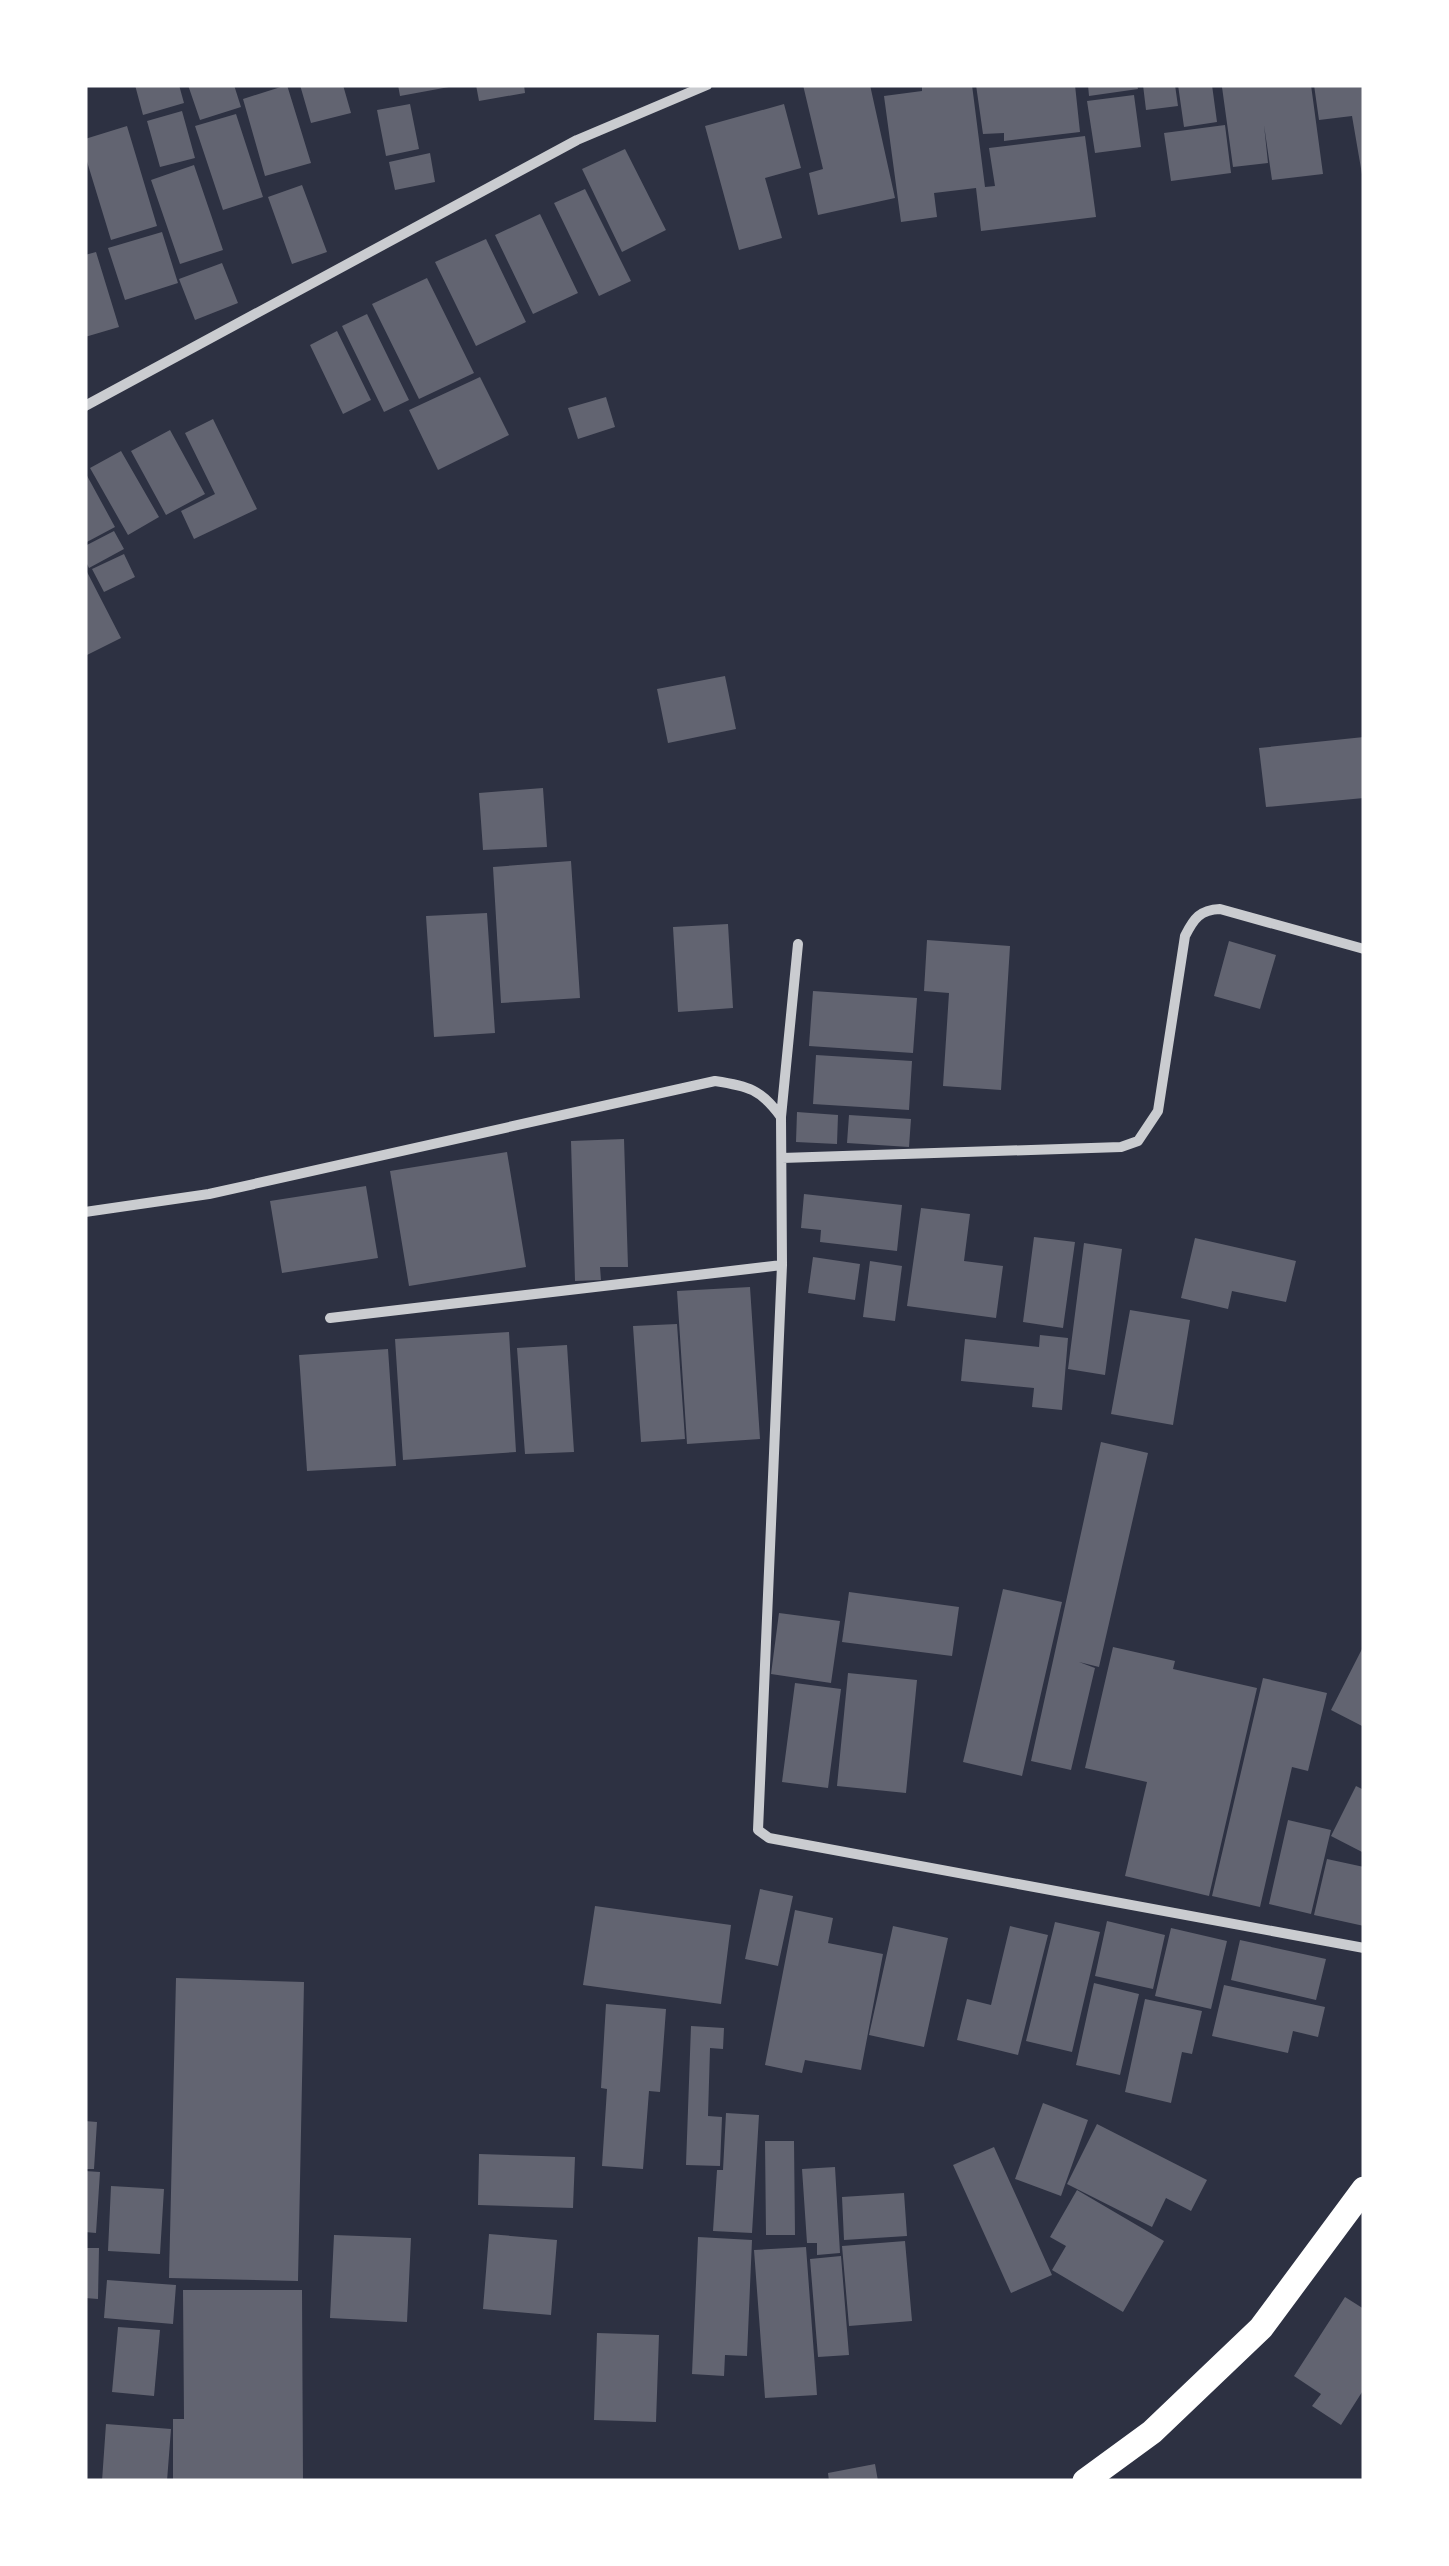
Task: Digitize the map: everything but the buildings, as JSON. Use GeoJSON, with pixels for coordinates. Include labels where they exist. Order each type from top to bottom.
{"type":"FeatureCollection","features":[{"type":"Feature","properties":{"kind":"main road"},"geometry":{"type":"LineString","coordinates":[[1085,2481],[1152,2432],[1261,2328],[1364,2189]]}},
{"type":"Feature","properties":{"kind":"street"},"geometry":{"type":"LineString","coordinates":[[85,406],[578,140],[708,85]]}},
{"type":"Feature","properties":{"kind":"street"},"geometry":{"type":"LineString","coordinates":[[782,1158],[1122,1147],[1138,1140],[1158,1111],[1185,936],[1196,916],[1220,909],[1364,948]]}},
{"type":"Feature","properties":{"kind":"street"},"geometry":{"type":"LineString","coordinates":[[798,944],[781,1118],[782,1265],[756,1824],[761,1834],[1364,1948]]}},
{"type":"Feature","properties":{"kind":"street"},"geometry":{"type":"LineString","coordinates":[[85,1212],[208,1194],[716,1082],[744,1086],[767,1097],[781,1118]]}},
{"type":"Feature","properties":{"kind":"street"},"geometry":{"type":"LineString","coordinates":[[330,1318],[782,1265]]}}]}
